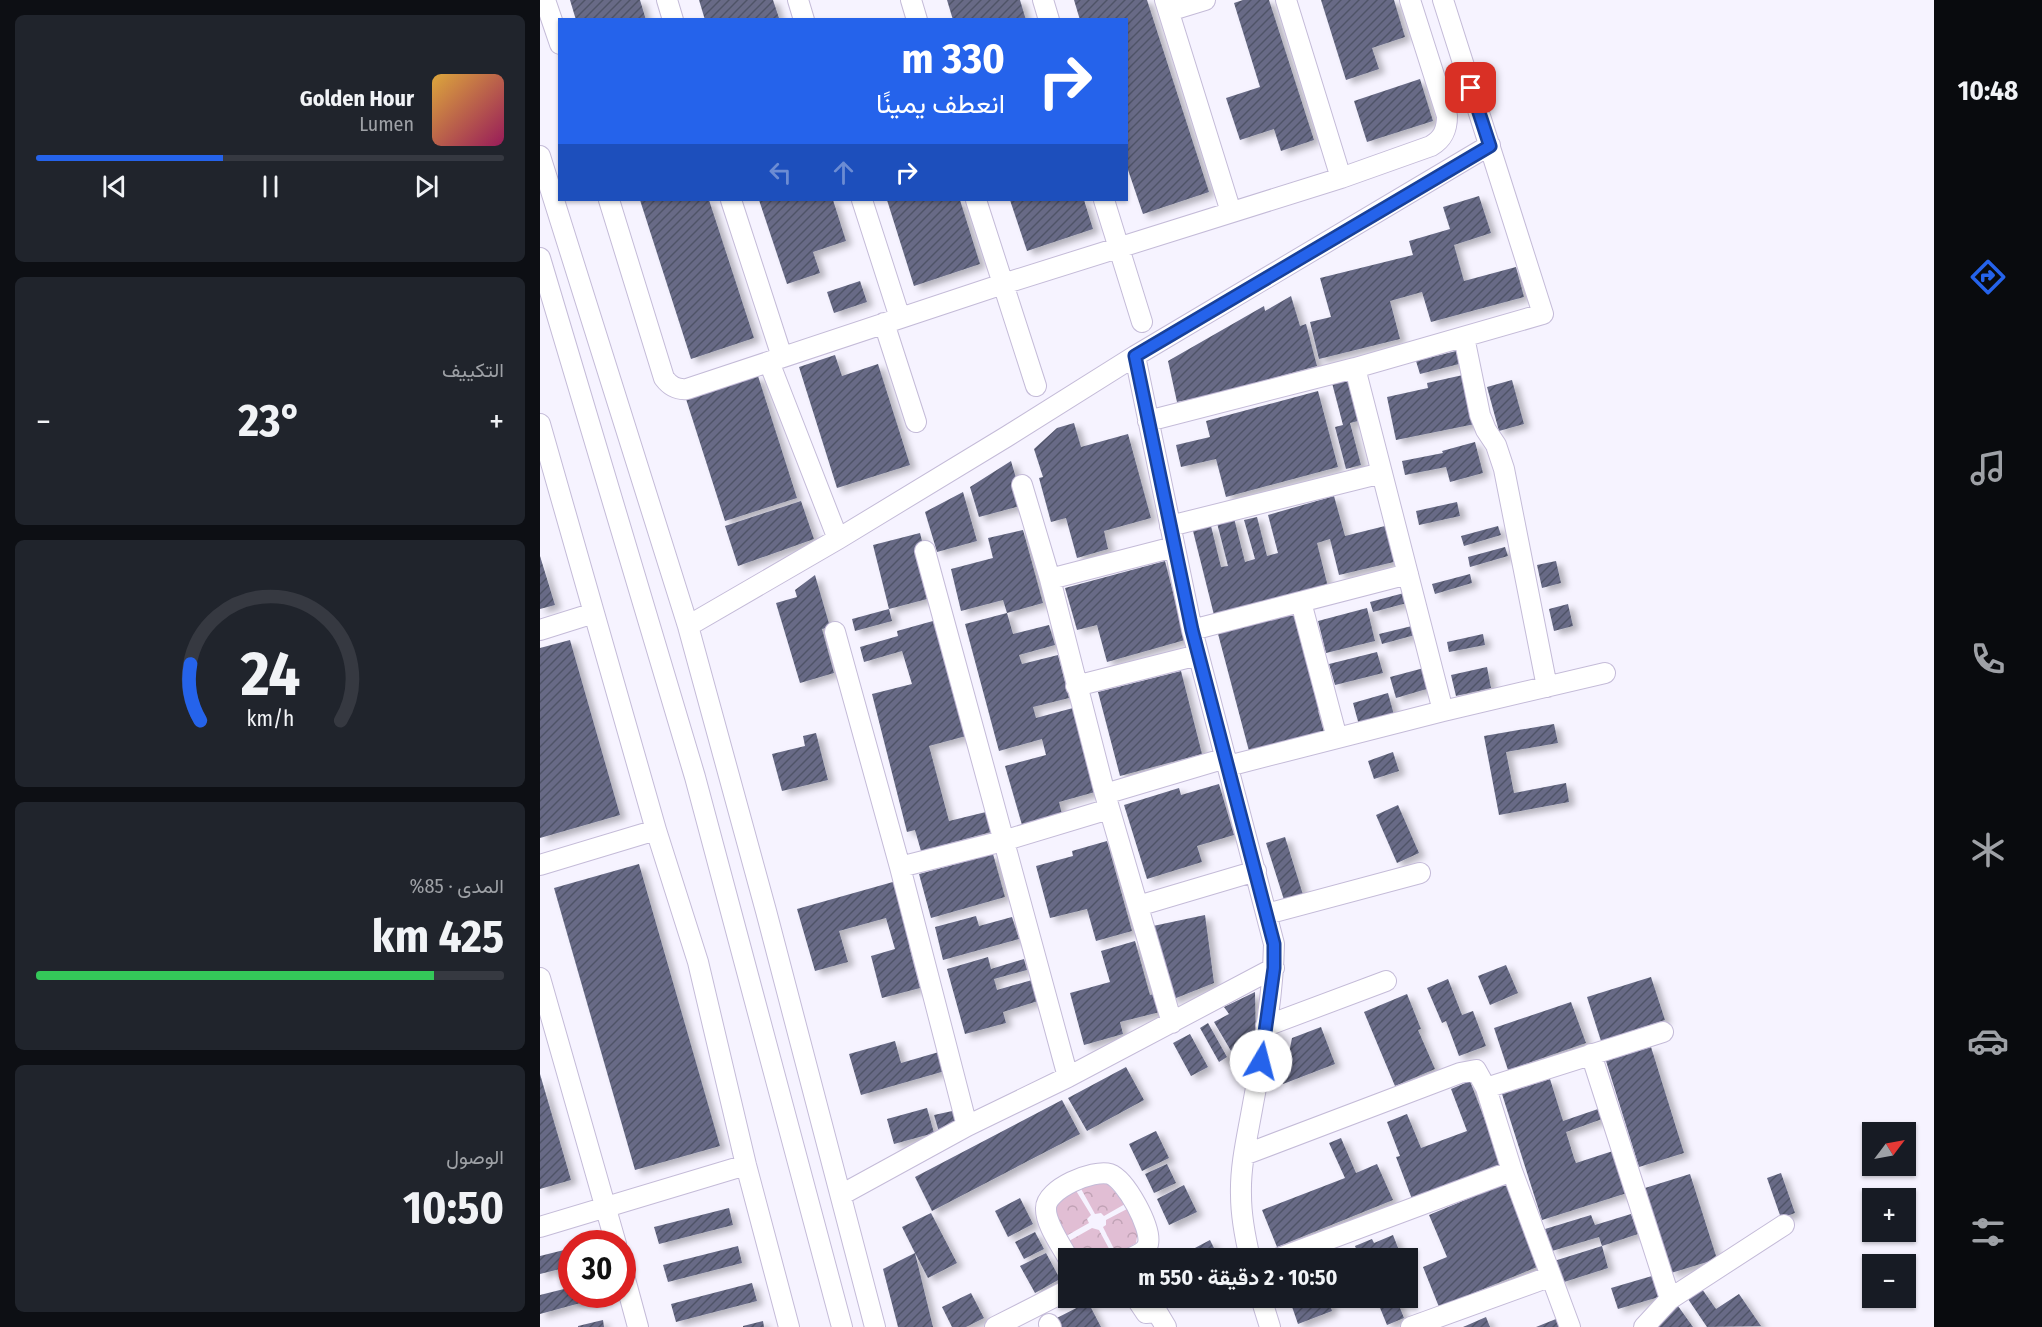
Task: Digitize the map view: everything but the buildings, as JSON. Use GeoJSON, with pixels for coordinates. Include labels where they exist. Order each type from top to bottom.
{"type":"FeatureCollection","features":[{"type":"Feature","properties":{"kind":"street"},"geometry":{"type":"LineString","coordinates":[[545,0],[558,38]]}},
{"type":"Feature","properties":{"kind":"street"},"geometry":{"type":"LineString","coordinates":[[667,0],[672,18]]}},
{"type":"Feature","properties":{"kind":"street"},"geometry":{"type":"LineString","coordinates":[[798,0],[803,18]]}},
{"type":"Feature","properties":{"kind":"street"},"geometry":{"type":"LineString","coordinates":[[911,0],[916,18]]}},
{"type":"Feature","properties":{"kind":"street"},"geometry":{"type":"LineString","coordinates":[[1042,0],[1047,18]]}},
{"type":"Feature","properties":{"kind":"street"},"geometry":{"type":"LineString","coordinates":[[1205,0],[1167,6],[1232,212]]}},
{"type":"Feature","properties":{"kind":"street"},"geometry":{"type":"LineString","coordinates":[[1286,0],[1341,178]]}},
{"type":"Feature","properties":{"kind":"street"},"geometry":{"type":"LineString","coordinates":[[609,201],[667,382],[676,388],[687,389],[1003,284],[1341,178],[1431,147],[1446,130],[1447,116],[1410,0]]}},
{"type":"Feature","properties":{"kind":"street"},"geometry":{"type":"LineString","coordinates":[[1148,421],[1355,368],[1543,314],[1443,0]]}},
{"type":"Feature","properties":{"kind":"street"},"geometry":{"type":"LineString","coordinates":[[688,626],[838,539],[1135,356],[1490,146]]}},
{"type":"Feature","properties":{"kind":"street"},"geometry":{"type":"LineString","coordinates":[[540,156],[688,626],[875,1327]]}},
{"type":"Feature","properties":{"kind":"street"},"geometry":{"type":"LineString","coordinates":[[731,201],[776,359],[838,539]]}},
{"type":"Feature","properties":{"kind":"street"},"geometry":{"type":"LineString","coordinates":[[862,201],[916,422]]}},
{"type":"Feature","properties":{"kind":"street"},"geometry":{"type":"LineString","coordinates":[[976,201],[1036,386]]}},
{"type":"Feature","properties":{"kind":"street"},"geometry":{"type":"LineString","coordinates":[[1104,201],[1142,322]]}},
{"type":"Feature","properties":{"kind":"street"},"geometry":{"type":"LineString","coordinates":[[540,258],[696,777],[842,1327]]}},
{"type":"Feature","properties":{"kind":"street"},"geometry":{"type":"LineString","coordinates":[[1464,337],[1480,415],[1496,445],[1504,469],[1547,687]]}},
{"type":"Feature","properties":{"kind":"street"},"geometry":{"type":"LineString","coordinates":[[1135,356],[1192,630],[1274,944],[1274,968],[1266,1026],[1244,1155],[1241,1193],[1248,1248]]}},
{"type":"Feature","properties":{"kind":"street"},"geometry":{"type":"LineString","coordinates":[[1355,368],[1443,711]]}},
{"type":"Feature","properties":{"kind":"street"},"geometry":{"type":"LineString","coordinates":[[540,424],[656,830],[698,962],[746,1165],[789,1327]]}},
{"type":"Feature","properties":{"kind":"street"},"geometry":{"type":"LineString","coordinates":[[1170,526],[1382,473]]}},
{"type":"Feature","properties":{"kind":"street"},"geometry":{"type":"LineString","coordinates":[[1022,485],[1050,579],[1107,801],[1172,1023]]}},
{"type":"Feature","properties":{"kind":"street"},"geometry":{"type":"LineString","coordinates":[[1050,579],[1174,547]]}},
{"type":"Feature","properties":{"kind":"street"},"geometry":{"type":"LineString","coordinates":[[925,551],[1068,1077]]}},
{"type":"Feature","properties":{"kind":"street"},"geometry":{"type":"LineString","coordinates":[[1192,630],[1408,574]]}},
{"type":"Feature","properties":{"kind":"street"},"geometry":{"type":"LineString","coordinates":[[1301,602],[1337,738]]}},
{"type":"Feature","properties":{"kind":"street"},"geometry":{"type":"LineString","coordinates":[[540,630],[594,613]]}},
{"type":"Feature","properties":{"kind":"street"},"geometry":{"type":"LineString","coordinates":[[835,632],[900,867],[967,1126]]}},
{"type":"Feature","properties":{"kind":"street"},"geometry":{"type":"LineString","coordinates":[[1076,686],[1198,655]]}},
{"type":"Feature","properties":{"kind":"street"},"geometry":{"type":"LineString","coordinates":[[900,867],[1003,841],[1107,801],[1227,762],[1337,738],[1605,673]]}},
{"type":"Feature","properties":{"kind":"street"},"geometry":{"type":"LineString","coordinates":[[540,865],[656,830]]}},
{"type":"Feature","properties":{"kind":"street"},"geometry":{"type":"LineString","coordinates":[[1138,906],[1256,871]]}},
{"type":"Feature","properties":{"kind":"street"},"geometry":{"type":"LineString","coordinates":[[1267,914],[1420,873]]}},
{"type":"Feature","properties":{"kind":"street"},"geometry":{"type":"LineString","coordinates":[[841,1195],[967,1126],[1068,1077],[1274,968]]}},
{"type":"Feature","properties":{"kind":"street"},"geometry":{"type":"LineString","coordinates":[[540,978],[612,1230]]}},
{"type":"Feature","properties":{"kind":"street"},"geometry":{"type":"LineString","coordinates":[[1266,1026],[1386,981]]}},
{"type":"Feature","properties":{"kind":"street"},"geometry":{"type":"LineString","coordinates":[[1486,1088],[1663,1032]]}},
{"type":"Feature","properties":{"kind":"street"},"geometry":{"type":"LineString","coordinates":[[1590,1054],[1670,1299]]}},
{"type":"Feature","properties":{"kind":"street"},"geometry":{"type":"LineString","coordinates":[[1244,1155],[1470,1070],[1476,1070],[1486,1088],[1512,1172],[1570,1327]]}},
{"type":"Feature","properties":{"kind":"street"},"geometry":{"type":"LineString","coordinates":[[540,1227],[746,1165]]}},
{"type":"Feature","properties":{"kind":"street"},"geometry":{"type":"LineString","coordinates":[[1306,1248],[1512,1172]]}},
{"type":"Feature","properties":{"kind":"street"},"geometry":{"type":"LineString","coordinates":[[1062,1248],[1052,1230],[1045,1209],[1047,1202],[1053,1193],[1083,1176],[1108,1173],[1127,1188],[1149,1232],[1146,1248]]}},
{"type":"Feature","properties":{"kind":"street"},"geometry":{"type":"LineString","coordinates":[[1644,1327],[1670,1299],[1784,1225]]}},
{"type":"Feature","properties":{"kind":"street"},"geometry":{"type":"LineString","coordinates":[[1411,1327],[1550,1277]]}},
{"type":"Feature","properties":{"kind":"street"},"geometry":{"type":"LineString","coordinates":[[995,1327],[1040,1322],[1058,1301]]}},
{"type":"Feature","properties":{"kind":"street"},"geometry":{"type":"LineString","coordinates":[[633,1308],[638,1327]]}},
{"type":"Feature","properties":{"kind":"street"},"geometry":{"type":"LineString","coordinates":[[1143,1308],[1146,1313],[1157,1312],[1166,1327]]}},
{"type":"Feature","properties":{"kind":"street"},"geometry":{"type":"LineString","coordinates":[[1264,1308],[1270,1327]]}},
{"type":"Feature","properties":{"kind":"green space"},"geometry":{"type":"Polygon","coordinates":[[[1108,1184],[1125,1204],[1104,1216],[1101,1213],[1095,1214],[1080,1187],[1108,1184]]]}},
{"type":"Feature","properties":{"kind":"green space"},"geometry":{"type":"Polygon","coordinates":[[[1075,1189],[1091,1215],[1087,1219],[1089,1223],[1066,1236],[1056,1219],[1055,1209],[1058,1200],[1075,1189]]]}},
{"type":"Feature","properties":{"kind":"green space"},"geometry":{"type":"Polygon","coordinates":[[[1127,1209],[1138,1231],[1136,1243],[1128,1248],[1114,1248],[1103,1227],[1106,1225],[1106,1220],[1127,1209]]]}},
{"type":"Feature","properties":{"kind":"green space"},"geometry":{"type":"Polygon","coordinates":[[[1092,1228],[1099,1230],[1109,1248],[1073,1248],[1069,1241],[1092,1228]]]}},
{"type":"Feature","properties":{"kind":"route"},"geometry":{"type":"LineString","coordinates":[[1261,1061],[1274,968],[1274,944],[1192,630],[1135,356],[1490,146],[1471,88]]}}]}
